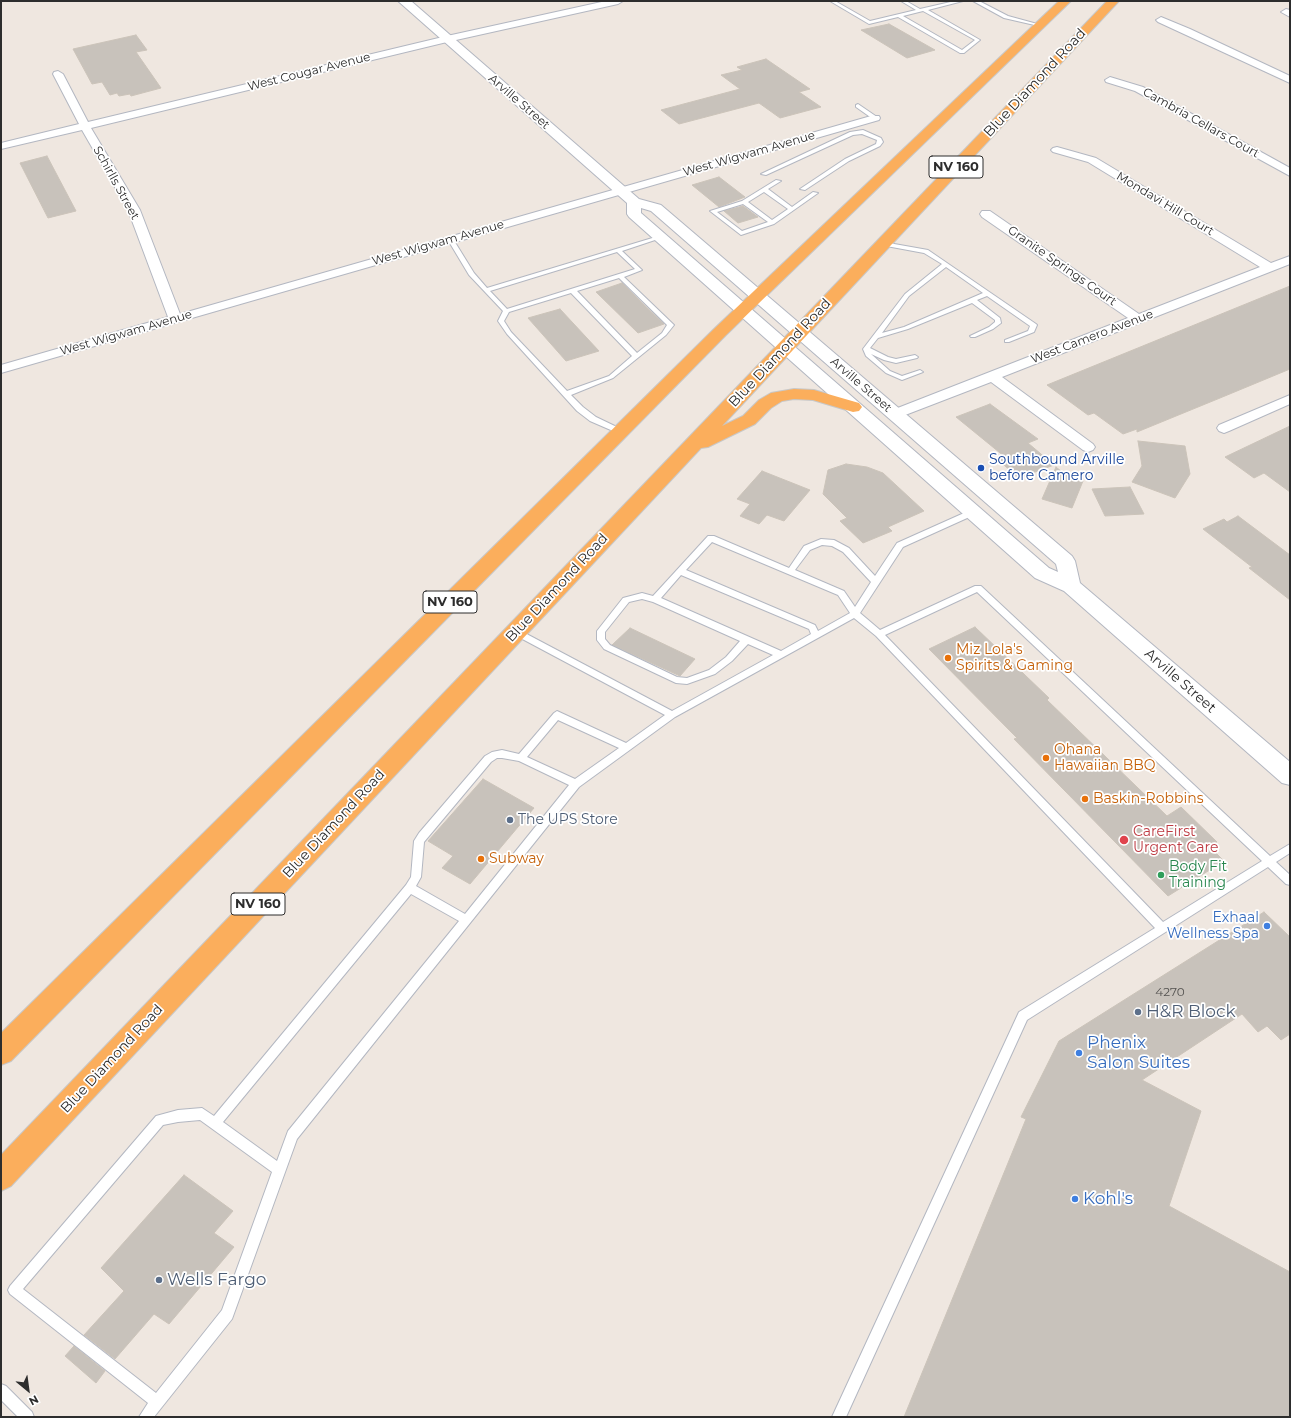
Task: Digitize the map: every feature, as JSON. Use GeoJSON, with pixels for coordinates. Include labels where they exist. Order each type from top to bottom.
{"type":"FeatureCollection","features":[{"type":"Feature","properties":{"kind":"highway","name":"NV 160"},"geometry":{"type":"LineString","coordinates":[[1,1052],[758,295],[1064,1]]}},
{"type":"Feature","properties":{"kind":"highway","name":"Blue Diamond Road"},"geometry":{"type":"LineString","coordinates":[[1,1176],[1113,1]]}},
{"type":"Feature","properties":{"kind":"highway"},"geometry":{"type":"LineString","coordinates":[[688,450],[749,420],[765,404],[778,397],[794,394],[814,395],[854,407]]}},
{"type":"Feature","properties":{"kind":"street","name":"Arville Street"},"geometry":{"type":"LineString","coordinates":[[404,1],[634,202],[656,208],[1065,561],[1071,586]]}},
{"type":"Feature","properties":{"kind":"street","name":"West Cougar Avenue"},"geometry":{"type":"LineString","coordinates":[[1,146],[447,39],[618,1]]}},
{"type":"Feature","properties":{"kind":"street"},"geometry":{"type":"LineString","coordinates":[[1161,20],[1290,80]]}},
{"type":"Feature","properties":{"kind":"street","name":"Schirlls Street"},"geometry":{"type":"LineString","coordinates":[[58,74],[85,126],[134,210],[175,318]]}},
{"type":"Feature","properties":{"kind":"street","name":"Cambria Cellars Court"},"geometry":{"type":"LineString","coordinates":[[1110,80],[1139,89],[1290,173]]}},
{"type":"Feature","properties":{"kind":"street","name":"West Wigwam Avenue"},"geometry":{"type":"LineString","coordinates":[[1,369],[875,118]]}},
{"type":"Feature","properties":{"kind":"street","name":"Mondavi Hill Court"},"geometry":{"type":"LineString","coordinates":[[1057,150],[1092,160],[1270,268]]}},
{"type":"Feature","properties":{"kind":"street","name":"Arville Street"},"geometry":{"type":"LineString","coordinates":[[634,202],[634,214],[1042,573],[1071,586],[1290,776]]}},
{"type":"Feature","properties":{"kind":"street","name":"Granite Springs Court"},"geometry":{"type":"LineString","coordinates":[[986,214],[1138,319]]}},
{"type":"Feature","properties":{"kind":"street","name":"West Camero Avenue"},"geometry":{"type":"LineString","coordinates":[[895,414],[1290,260]]}},
{"type":"Feature","properties":{"kind":"street"},"geometry":{"type":"LineString","coordinates":[[992,376],[1088,447]]}},
{"type":"Feature","properties":{"kind":"street"},"geometry":{"type":"LineString","coordinates":[[1224,428],[1290,399]]}},
{"type":"Feature","properties":{"kind":"lane"},"geometry":{"type":"LineString","coordinates":[[832,1],[869,23],[960,1]]}},
{"type":"Feature","properties":{"kind":"lane"},"geometry":{"type":"LineString","coordinates":[[899,16],[962,52],[978,40],[903,1]]}},
{"type":"Feature","properties":{"kind":"lane"},"geometry":{"type":"LineString","coordinates":[[977,2],[985,1]]}},
{"type":"Feature","properties":{"kind":"lane"},"geometry":{"type":"LineString","coordinates":[[977,2],[1006,17],[1039,25]]}},
{"type":"Feature","properties":{"kind":"lane"},"geometry":{"type":"LineString","coordinates":[[858,106],[875,118]]}},
{"type":"Feature","properties":{"kind":"lane"},"geometry":{"type":"LineString","coordinates":[[764,174],[852,132],[863,132],[879,139],[880,142],[878,145],[847,160],[803,189]]}},
{"type":"Feature","properties":{"kind":"lane"},"geometry":{"type":"LineString","coordinates":[[778,181],[744,202],[713,211],[740,233],[772,223],[815,193]]}},
{"type":"Feature","properties":{"kind":"lane"},"geometry":{"type":"LineString","coordinates":[[764,189],[791,209]]}},
{"type":"Feature","properties":{"kind":"lane"},"geometry":{"type":"LineString","coordinates":[[744,202],[772,223]]}},
{"type":"Feature","properties":{"kind":"lane"},"geometry":{"type":"LineString","coordinates":[[486,290],[661,238]]}},
{"type":"Feature","properties":{"kind":"lane"},"geometry":{"type":"LineString","coordinates":[[451,240],[471,274],[506,311]]}},
{"type":"Feature","properties":{"kind":"lane"},"geometry":{"type":"LineString","coordinates":[[883,244],[926,251],[1034,324],[1031,332],[1007,341]]}},
{"type":"Feature","properties":{"kind":"lane"},"geometry":{"type":"LineString","coordinates":[[618,250],[639,270],[506,311],[501,320],[509,333],[580,409],[593,419],[620,432]]}},
{"type":"Feature","properties":{"kind":"lane"},"geometry":{"type":"LineString","coordinates":[[866,349],[907,295],[946,264]]}},
{"type":"Feature","properties":{"kind":"lane"},"geometry":{"type":"LineString","coordinates":[[566,394],[611,376],[664,334],[671,325],[620,276]]}},
{"type":"Feature","properties":{"kind":"lane"},"geometry":{"type":"LineString","coordinates":[[573,290],[636,356]]}},
{"type":"Feature","properties":{"kind":"lane"},"geometry":{"type":"LineString","coordinates":[[876,337],[906,328],[989,293]]}},
{"type":"Feature","properties":{"kind":"lane"},"geometry":{"type":"LineString","coordinates":[[972,300],[998,319],[998,323],[991,328],[973,336]]}},
{"type":"Feature","properties":{"kind":"lane"},"geometry":{"type":"LineString","coordinates":[[866,349],[886,359],[896,361],[915,357]]}},
{"type":"Feature","properties":{"kind":"lane"},"geometry":{"type":"LineString","coordinates":[[866,349],[868,355],[888,372],[902,378],[920,372]]}},
{"type":"Feature","properties":{"kind":"lane"},"geometry":{"type":"LineString","coordinates":[[146,1417],[227,1314],[292,1135],[576,784],[672,715],[856,614],[900,545],[973,512]]}},
{"type":"Feature","properties":{"kind":"lane"},"geometry":{"type":"LineString","coordinates":[[655,599],[711,538],[841,593],[856,614],[879,634],[1162,928]]}},
{"type":"Feature","properties":{"kind":"lane"},"geometry":{"type":"LineString","coordinates":[[790,572],[799,557],[807,548],[821,542],[834,543],[846,550],[876,582]]}},
{"type":"Feature","properties":{"kind":"lane"},"geometry":{"type":"LineString","coordinates":[[680,570],[812,627],[816,636]]}},
{"type":"Feature","properties":{"kind":"lane"},"geometry":{"type":"LineString","coordinates":[[879,634],[978,588],[1290,881]]}},
{"type":"Feature","properties":{"kind":"lane"},"geometry":{"type":"LineString","coordinates":[[746,640],[729,659],[712,672],[694,680],[687,681],[676,680],[607,647],[601,640],[601,631],[626,600],[642,596],[655,599],[780,655]]}},
{"type":"Feature","properties":{"kind":"lane"},"geometry":{"type":"LineString","coordinates":[[516,632],[672,715]]}},
{"type":"Feature","properties":{"kind":"lane"},"geometry":{"type":"LineString","coordinates":[[521,758],[557,715],[627,748]]}},
{"type":"Feature","properties":{"kind":"lane"},"geometry":{"type":"LineString","coordinates":[[215,1123],[410,888],[416,877],[419,841],[488,759],[502,754],[521,758],[576,784]]}},
{"type":"Feature","properties":{"kind":"lane"},"geometry":{"type":"LineString","coordinates":[[839,1417],[1023,1016],[1290,848]]}},
{"type":"Feature","properties":{"kind":"lane"},"geometry":{"type":"LineString","coordinates":[[410,888],[466,920]]}},
{"type":"Feature","properties":{"kind":"lane"},"geometry":{"type":"LineString","coordinates":[[157,1402],[14,1290],[160,1120],[178,1116],[202,1114],[279,1170]]}},
{"type":"Feature","properties":{"kind":"lane"},"geometry":{"type":"LineString","coordinates":[[1,1391],[27,1417]]}},
{"type":"Feature","properties":{"kind":"building"},"geometry":{"type":"Polygon","coordinates":[[[889,24],[935,50],[907,58],[861,30],[889,24]]]}},
{"type":"Feature","properties":{"kind":"building"},"geometry":{"type":"Polygon","coordinates":[[[136,35],[147,50],[136,52],[161,88],[131,96],[130,94],[119,96],[117,93],[110,95],[102,82],[92,84],[73,49],[136,35]]]}},
{"type":"Feature","properties":{"kind":"building"},"geometry":{"type":"Polygon","coordinates":[[[766,59],[810,89],[799,92],[821,107],[780,118],[759,103],[679,124],[661,110],[740,89],[721,75],[742,70],[737,67],[766,59]]]}},
{"type":"Feature","properties":{"kind":"building"},"geometry":{"type":"Polygon","coordinates":[[[47,156],[76,211],[48,218],[20,163],[47,156]]]}},
{"type":"Feature","properties":{"kind":"building"},"geometry":{"type":"Polygon","coordinates":[[[719,177],[745,197],[719,207],[692,185],[719,177]]]}},
{"type":"Feature","properties":{"kind":"building"},"geometry":{"type":"Polygon","coordinates":[[[743,206],[758,217],[738,223],[724,211],[743,206]]]}},
{"type":"Feature","properties":{"kind":"building"},"geometry":{"type":"Polygon","coordinates":[[[622,283],[664,324],[638,333],[596,292],[622,283]]]}},
{"type":"Feature","properties":{"kind":"building"},"geometry":{"type":"Polygon","coordinates":[[[1290,286],[1290,369],[1137,432],[1137,429],[1123,434],[1094,413],[1088,415],[1047,385],[1290,286]]]}},
{"type":"Feature","properties":{"kind":"building"},"geometry":{"type":"Polygon","coordinates":[[[560,309],[599,351],[566,361],[528,318],[560,309]]]}},
{"type":"Feature","properties":{"kind":"building"},"geometry":{"type":"Polygon","coordinates":[[[990,404],[1038,439],[1028,443],[1054,465],[1019,478],[998,460],[1005,457],[956,417],[990,404]]]}},
{"type":"Feature","properties":{"kind":"building"},"geometry":{"type":"Polygon","coordinates":[[[1290,426],[1290,492],[1264,473],[1254,478],[1225,457],[1290,426]]]}},
{"type":"Feature","properties":{"kind":"building"},"geometry":{"type":"Polygon","coordinates":[[[1138,441],[1185,446],[1190,474],[1175,498],[1132,482],[1142,466],[1138,441]]]}},
{"type":"Feature","properties":{"kind":"building"},"geometry":{"type":"Polygon","coordinates":[[[846,464],[867,467],[883,473],[924,511],[888,527],[892,531],[863,543],[840,521],[847,518],[823,494],[828,470],[846,464]]]}},
{"type":"Feature","properties":{"kind":"building"},"geometry":{"type":"Polygon","coordinates":[[[1056,467],[1067,476],[1083,481],[1072,508],[1042,499],[1056,467]]]}},
{"type":"Feature","properties":{"kind":"building"},"geometry":{"type":"Polygon","coordinates":[[[762,471],[810,490],[784,521],[767,515],[759,524],[740,516],[750,504],[737,499],[762,471]]]}},
{"type":"Feature","properties":{"kind":"building"},"geometry":{"type":"Polygon","coordinates":[[[1130,487],[1144,514],[1105,516],[1092,489],[1130,487]]]}},
{"type":"Feature","properties":{"kind":"building"},"geometry":{"type":"Polygon","coordinates":[[[1238,516],[1290,555],[1290,600],[1249,568],[1252,567],[1203,529],[1224,519],[1227,522],[1238,516]]]}},
{"type":"Feature","properties":{"kind":"building"},"geometry":{"type":"Polygon","coordinates":[[[975,627],[1049,698],[1047,700],[1167,816],[1181,807],[1217,842],[1209,846],[1224,861],[1168,896],[1014,739],[1017,738],[929,649],[975,627]]]}},
{"type":"Feature","properties":{"kind":"building"},"geometry":{"type":"Polygon","coordinates":[[[630,628],[695,659],[680,676],[612,645],[630,628]]]}},
{"type":"Feature","properties":{"kind":"building"},"geometry":{"type":"Polygon","coordinates":[[[483,779],[534,808],[470,884],[442,868],[453,856],[428,841],[483,779]]]}},
{"type":"Feature","properties":{"kind":"building","name":"Kohl's"},"geometry":{"type":"Polygon","coordinates":[[[1264,912],[1290,937],[1290,1034],[1281,1040],[1267,1026],[1258,1032],[1242,1014],[1142,1080],[1201,1111],[1169,1206],[1290,1272],[1290,1417],[904,1417],[1026,1119],[1021,1117],[1059,1041],[1264,912]]]}},
{"type":"Feature","properties":{"kind":"building","name":"Wells Fargo"},"geometry":{"type":"Polygon","coordinates":[[[184,1175],[233,1211],[214,1233],[234,1247],[169,1324],[154,1314],[115,1359],[84,1335],[124,1291],[101,1268],[184,1175]]]}},
{"type":"Feature","properties":{"kind":"building"},"geometry":{"type":"Polygon","coordinates":[[[74,1346],[105,1371],[96,1383],[65,1356],[74,1346]]]}},
{"type":"Feature","properties":{"kind":"place","name":"Southbound Arville before Camero"},"geometry":{"type":"Point","coordinates":[981,468]}},
{"type":"Feature","properties":{"kind":"place","name":"Miz Lola's Spirits & Gaming"},"geometry":{"type":"Point","coordinates":[948,658]}},
{"type":"Feature","properties":{"kind":"place","name":"Ohana Hawaiian BBQ"},"geometry":{"type":"Point","coordinates":[1046,758]}},
{"type":"Feature","properties":{"kind":"place","name":"Baskin-Robbins"},"geometry":{"type":"Point","coordinates":[1085,799]}},
{"type":"Feature","properties":{"kind":"place","name":"The UPS Store"},"geometry":{"type":"Point","coordinates":[510,820]}},
{"type":"Feature","properties":{"kind":"place","name":"CareFirst Urgent Care"},"geometry":{"type":"Point","coordinates":[1124,840]}},
{"type":"Feature","properties":{"kind":"place","name":"Subway"},"geometry":{"type":"Point","coordinates":[481,859]}},
{"type":"Feature","properties":{"kind":"place","name":"Body Fit Training"},"geometry":{"type":"Point","coordinates":[1161,875]}},
{"type":"Feature","properties":{"kind":"place","name":"Exhaal Wellness Spa"},"geometry":{"type":"Point","coordinates":[1267,926]}},
{"type":"Feature","properties":{"kind":"place","name":"H&R Block"},"geometry":{"type":"Point","coordinates":[1138,1012]}},
{"type":"Feature","properties":{"kind":"place","name":"Phenix Salon Suites"},"geometry":{"type":"Point","coordinates":[1079,1053]}},
{"type":"Feature","properties":{"kind":"place","name":"Kohl's"},"geometry":{"type":"Point","coordinates":[1075,1199]}},
{"type":"Feature","properties":{"kind":"place","name":"Wells Fargo"},"geometry":{"type":"Point","coordinates":[159,1280]}}]}
